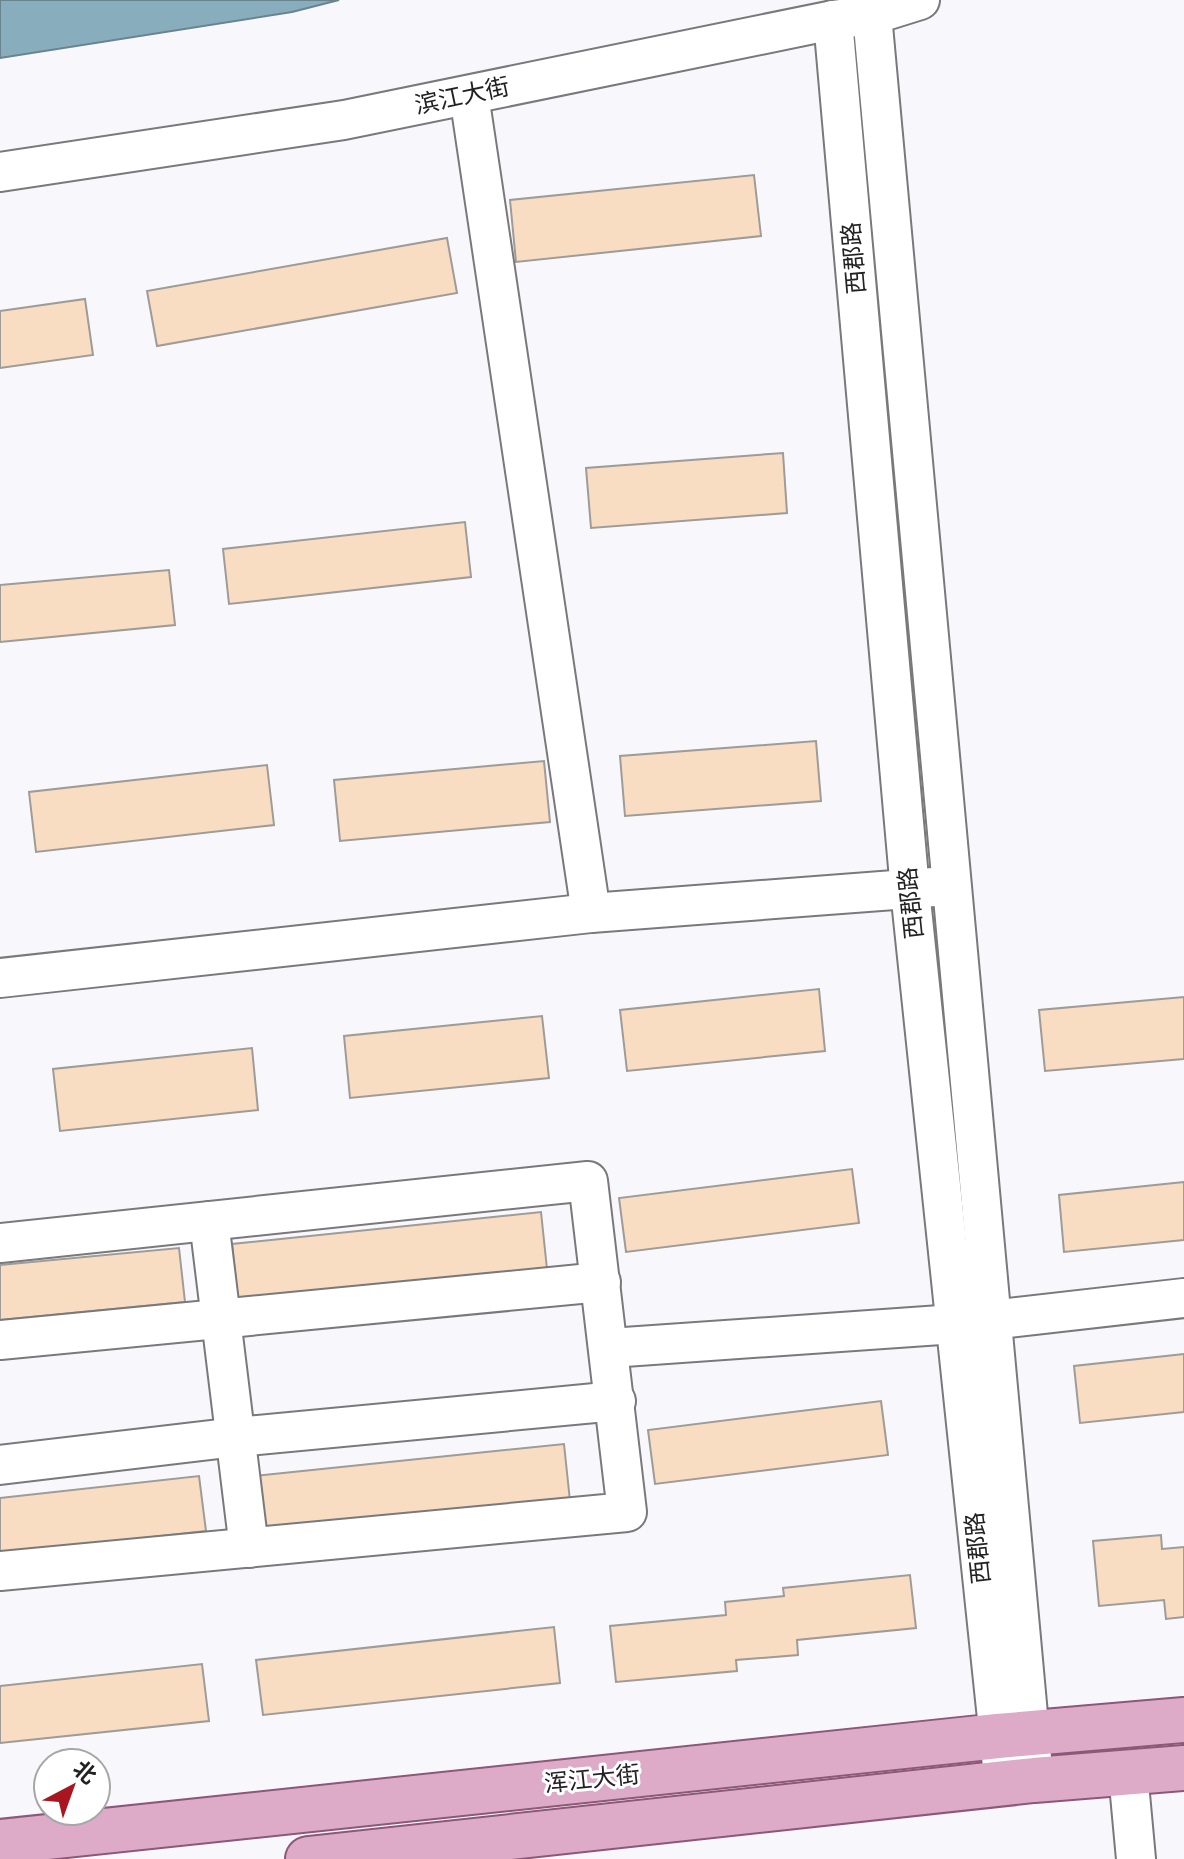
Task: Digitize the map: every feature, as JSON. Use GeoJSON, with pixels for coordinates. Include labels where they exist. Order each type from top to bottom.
{"type":"FeatureCollection","features":[{"type":"Feature","properties":{"kind":"main road","name":"浑江大街"},"geometry":{"type":"LineString","coordinates":[[0,1842],[1013,1734],[1184,1720]]}},
{"type":"Feature","properties":{"kind":"main road"},"geometry":{"type":"LineString","coordinates":[[308,1859],[423,1853],[1019,1782],[1184,1768]]}},
{"type":"Feature","properties":{"kind":"street","name":"滨江大街"},"geometry":{"type":"LineString","coordinates":[[0,172],[344,120],[833,20],[872,15],[920,0]]}},
{"type":"Feature","properties":{"kind":"street","name":"西郡路"},"geometry":{"type":"LineString","coordinates":[[872,15],[953,884],[973,1322]]}},
{"type":"Feature","properties":{"kind":"street","name":"西郡路"},"geometry":{"type":"LineString","coordinates":[[833,20],[910,890],[973,1322],[1019,1782]]}},
{"type":"Feature","properties":{"kind":"street"},"geometry":{"type":"LineString","coordinates":[[469,95],[591,913]]}},
{"type":"Feature","properties":{"kind":"street"},"geometry":{"type":"LineString","coordinates":[[0,978],[591,913],[910,890],[953,884]]}},
{"type":"Feature","properties":{"kind":"street"},"geometry":{"type":"LineString","coordinates":[[0,1243],[588,1181],[627,1512],[0,1571]]}},
{"type":"Feature","properties":{"kind":"street"},"geometry":{"type":"LineString","coordinates":[[209,1221],[249,1548]]}},
{"type":"Feature","properties":{"kind":"street"},"geometry":{"type":"LineString","coordinates":[[0,1340],[601,1282]]}},
{"type":"Feature","properties":{"kind":"street"},"geometry":{"type":"LineString","coordinates":[[610,1348],[973,1322],[1184,1298]]}},
{"type":"Feature","properties":{"kind":"street"},"geometry":{"type":"LineString","coordinates":[[0,1465],[236,1437],[616,1401]]}},
{"type":"Feature","properties":{"kind":"street"},"geometry":{"type":"LineString","coordinates":[[1128,1773],[1136,1859]]}},
{"type":"Feature","properties":{"kind":"street"},"geometry":{"type":"LineString","coordinates":[[412,1798],[423,1853]]}},
{"type":"Feature","properties":{"kind":"water"},"geometry":{"type":"Polygon","coordinates":[[[0,0],[339,0],[292,12],[0,58],[0,0]]]}},
{"type":"Feature","properties":{"kind":"building"},"geometry":{"type":"Polygon","coordinates":[[[754,175],[761,236],[516,262],[510,200],[754,175]]]}},
{"type":"Feature","properties":{"kind":"building"},"geometry":{"type":"Polygon","coordinates":[[[447,238],[457,293],[157,346],[147,291],[447,238]]]}},
{"type":"Feature","properties":{"kind":"building"},"geometry":{"type":"Polygon","coordinates":[[[85,299],[93,355],[0,368],[0,311],[85,299]]]}},
{"type":"Feature","properties":{"kind":"building"},"geometry":{"type":"Polygon","coordinates":[[[783,453],[787,513],[591,528],[586,468],[783,453]]]}},
{"type":"Feature","properties":{"kind":"building"},"geometry":{"type":"Polygon","coordinates":[[[465,522],[471,577],[229,604],[223,549],[465,522]]]}},
{"type":"Feature","properties":{"kind":"building"},"geometry":{"type":"Polygon","coordinates":[[[169,570],[175,625],[0,642],[0,585],[169,570]]]}},
{"type":"Feature","properties":{"kind":"building"},"geometry":{"type":"Polygon","coordinates":[[[816,741],[821,801],[625,816],[620,756],[816,741]]]}},
{"type":"Feature","properties":{"kind":"building"},"geometry":{"type":"Polygon","coordinates":[[[544,761],[550,822],[340,841],[334,780],[544,761]]]}},
{"type":"Feature","properties":{"kind":"building"},"geometry":{"type":"Polygon","coordinates":[[[267,765],[274,825],[36,852],[29,792],[267,765]]]}},
{"type":"Feature","properties":{"kind":"building"},"geometry":{"type":"Polygon","coordinates":[[[819,989],[825,1051],[627,1071],[620,1010],[819,989]]]}},
{"type":"Feature","properties":{"kind":"building"},"geometry":{"type":"Polygon","coordinates":[[[1184,997],[1184,1059],[1045,1071],[1039,1010],[1184,997]]]}},
{"type":"Feature","properties":{"kind":"building"},"geometry":{"type":"Polygon","coordinates":[[[542,1016],[549,1078],[350,1098],[344,1036],[542,1016]]]}},
{"type":"Feature","properties":{"kind":"building"},"geometry":{"type":"Polygon","coordinates":[[[252,1048],[258,1110],[60,1131],[53,1069],[252,1048]]]}},
{"type":"Feature","properties":{"kind":"building"},"geometry":{"type":"Polygon","coordinates":[[[852,1169],[859,1223],[626,1252],[619,1198],[852,1169]]]}},
{"type":"Feature","properties":{"kind":"building"},"geometry":{"type":"Polygon","coordinates":[[[1184,1182],[1184,1240],[1064,1252],[1059,1195],[1184,1182]]]}},
{"type":"Feature","properties":{"kind":"building"},"geometry":{"type":"Polygon","coordinates":[[[541,1212],[547,1269],[238,1302],[232,1244],[541,1212]]]}},
{"type":"Feature","properties":{"kind":"building"},"geometry":{"type":"Polygon","coordinates":[[[179,1248],[185,1302],[0,1320],[0,1265],[179,1248]]]}},
{"type":"Feature","properties":{"kind":"building"},"geometry":{"type":"Polygon","coordinates":[[[1184,1354],[1184,1412],[1080,1423],[1074,1366],[1184,1354]]]}},
{"type":"Feature","properties":{"kind":"building"},"geometry":{"type":"Polygon","coordinates":[[[881,1401],[888,1455],[655,1484],[648,1430],[881,1401]]]}},
{"type":"Feature","properties":{"kind":"building"},"geometry":{"type":"Polygon","coordinates":[[[564,1444],[570,1501],[261,1533],[254,1476],[564,1444]]]}},
{"type":"Feature","properties":{"kind":"building"},"geometry":{"type":"Polygon","coordinates":[[[199,1476],[206,1531],[0,1554],[0,1498],[199,1476]]]}},
{"type":"Feature","properties":{"kind":"building"},"geometry":{"type":"Polygon","coordinates":[[[1161,1535],[1162,1549],[1184,1547],[1184,1617],[1166,1619],[1164,1600],[1099,1606],[1093,1541],[1161,1535]]]}},
{"type":"Feature","properties":{"kind":"building"},"geometry":{"type":"Polygon","coordinates":[[[910,1575],[916,1628],[797,1640],[798,1655],[736,1660],[737,1671],[616,1682],[610,1626],[726,1615],[725,1602],[784,1596],[783,1588],[910,1575]]]}},
{"type":"Feature","properties":{"kind":"building"},"geometry":{"type":"Polygon","coordinates":[[[554,1627],[560,1683],[263,1715],[256,1660],[554,1627]]]}},
{"type":"Feature","properties":{"kind":"building"},"geometry":{"type":"Polygon","coordinates":[[[202,1664],[209,1721],[0,1743],[0,1686],[202,1664]]]}}]}
